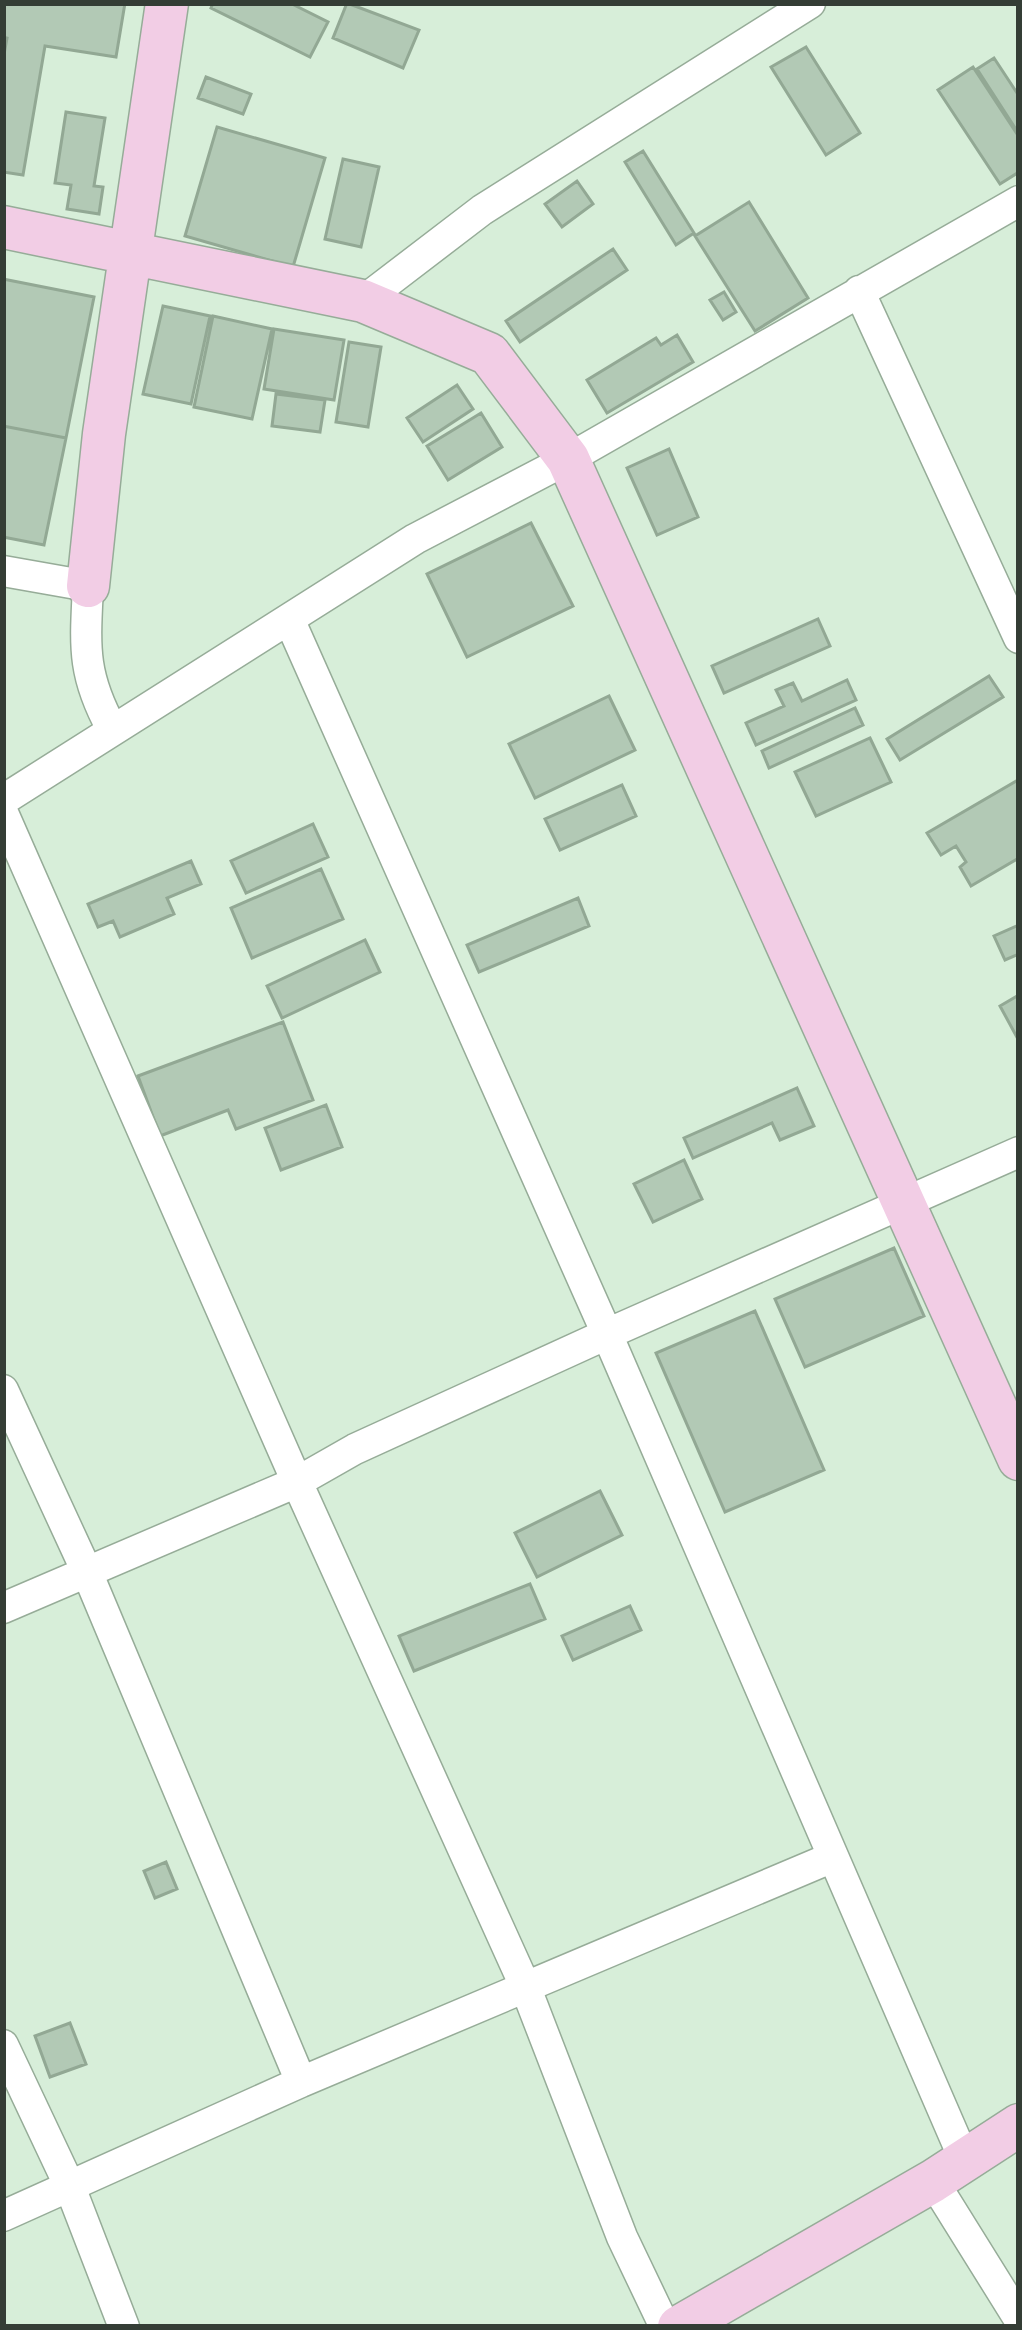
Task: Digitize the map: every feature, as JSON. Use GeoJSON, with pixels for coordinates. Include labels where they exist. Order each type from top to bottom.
{"type":"FeatureCollection","features":[{"type":"Feature","properties":{"kind":"street"},"geometry":{"type":"LineString","coordinates":[[112,729],[91,689],[85,647],[88,586],[104,434],[167,3]]}},
{"type":"Feature","properties":{"kind":"street"},"geometry":{"type":"LineString","coordinates":[[363,301],[482,210],[810,3]]}},
{"type":"Feature","properties":{"kind":"street"},"geometry":{"type":"LineString","coordinates":[[3,800],[415,539],[568,458],[1019,202]]}},
{"type":"Feature","properties":{"kind":"street"},"geometry":{"type":"LineString","coordinates":[[3,227],[363,301],[489,354],[568,458],[1019,1459]]}},
{"type":"Feature","properties":{"kind":"street"},"geometry":{"type":"LineString","coordinates":[[859,291],[1019,638]]}},
{"type":"Feature","properties":{"kind":"street"},"geometry":{"type":"LineString","coordinates":[[3,571],[88,586]]}},
{"type":"Feature","properties":{"kind":"street"},"geometry":{"type":"LineString","coordinates":[[289,619],[608,1334],[833,1857],[949,2171],[1019,2319]]}},
{"type":"Feature","properties":{"kind":"street"},"geometry":{"type":"LineString","coordinates":[[3,813],[297,1482],[526,1986],[622,2237],[681,2326],[949,2171],[1019,2125]]}},
{"type":"Feature","properties":{"kind":"street"},"geometry":{"type":"LineString","coordinates":[[3,1608],[297,1482],[608,1334],[1019,1152]]}},
{"type":"Feature","properties":{"kind":"street"},"geometry":{"type":"LineString","coordinates":[[3,1390],[87,1572],[302,2082]]}},
{"type":"Feature","properties":{"kind":"street"},"geometry":{"type":"LineString","coordinates":[[3,2216],[302,2082],[833,1857]]}},
{"type":"Feature","properties":{"kind":"street"},"geometry":{"type":"LineString","coordinates":[[3,2045],[70,2187],[124,2327]]}},
{"type":"Feature","properties":{"kind":"building"},"geometry":{"type":"Polygon","coordinates":[[[3,3],[125,3],[116,57],[45,46],[23,175],[3,172],[7,38],[3,37],[3,3]]]}},
{"type":"Feature","properties":{"kind":"building"},"geometry":{"type":"Polygon","coordinates":[[[213,3],[290,3],[328,22],[310,57],[211,8],[213,3]]]}},
{"type":"Feature","properties":{"kind":"building"},"geometry":{"type":"Polygon","coordinates":[[[347,3],[419,30],[403,68],[333,38],[347,3]]]}},
{"type":"Feature","properties":{"kind":"building"},"geometry":{"type":"Polygon","coordinates":[[[806,47],[860,133],[826,155],[771,67],[806,47]]]}},
{"type":"Feature","properties":{"kind":"building"},"geometry":{"type":"Polygon","coordinates":[[[994,58],[1019,96],[1019,134],[977,69],[994,58]]]}},
{"type":"Feature","properties":{"kind":"building"},"geometry":{"type":"Polygon","coordinates":[[[973,67],[1019,137],[1019,172],[1000,184],[938,90],[973,67]]]}},
{"type":"Feature","properties":{"kind":"building"},"geometry":{"type":"Polygon","coordinates":[[[206,77],[251,94],[243,114],[198,98],[206,77]]]}},
{"type":"Feature","properties":{"kind":"building"},"geometry":{"type":"Polygon","coordinates":[[[66,112],[105,118],[94,186],[103,187],[99,214],[67,209],[71,185],[55,183],[66,112]]]}},
{"type":"Feature","properties":{"kind":"building"},"geometry":{"type":"Polygon","coordinates":[[[217,127],[325,158],[293,267],[185,236],[217,127]]]}},
{"type":"Feature","properties":{"kind":"building"},"geometry":{"type":"Polygon","coordinates":[[[643,151],[694,233],[676,245],[625,162],[643,151]]]}},
{"type":"Feature","properties":{"kind":"building"},"geometry":{"type":"Polygon","coordinates":[[[343,159],[379,167],[361,247],[325,239],[343,159]]]}},
{"type":"Feature","properties":{"kind":"building"},"geometry":{"type":"Polygon","coordinates":[[[577,181],[593,204],[562,227],[545,204],[577,181]]]}},
{"type":"Feature","properties":{"kind":"building"},"geometry":{"type":"Polygon","coordinates":[[[749,202],[808,298],[755,331],[695,236],[749,202]]]}},
{"type":"Feature","properties":{"kind":"building"},"geometry":{"type":"Polygon","coordinates":[[[613,249],[627,270],[520,342],[506,321],[613,249]]]}},
{"type":"Feature","properties":{"kind":"building"},"geometry":{"type":"Polygon","coordinates":[[[3,279],[94,297],[66,438],[3,426],[3,279]]]}},
{"type":"Feature","properties":{"kind":"building"},"geometry":{"type":"Polygon","coordinates":[[[724,292],[736,312],[723,320],[710,300],[724,292]]]}},
{"type":"Feature","properties":{"kind":"building"},"geometry":{"type":"Polygon","coordinates":[[[163,306],[210,316],[191,404],[143,394],[163,306]]]}},
{"type":"Feature","properties":{"kind":"building"},"geometry":{"type":"Polygon","coordinates":[[[213,316],[272,329],[252,419],[194,407],[213,316]]]}},
{"type":"Feature","properties":{"kind":"building"},"geometry":{"type":"Polygon","coordinates":[[[274,329],[344,340],[334,400],[264,389],[274,329]]]}},
{"type":"Feature","properties":{"kind":"building"},"geometry":{"type":"Polygon","coordinates":[[[677,335],[693,362],[607,413],[587,380],[656,338],[661,345],[677,335]]]}},
{"type":"Feature","properties":{"kind":"building"},"geometry":{"type":"Polygon","coordinates":[[[349,342],[381,347],[368,427],[336,422],[349,342]]]}},
{"type":"Feature","properties":{"kind":"building"},"geometry":{"type":"Polygon","coordinates":[[[457,385],[473,409],[423,442],[407,418],[457,385]]]}},
{"type":"Feature","properties":{"kind":"building"},"geometry":{"type":"Polygon","coordinates":[[[276,394],[325,400],[320,432],[272,426],[276,394]]]}},
{"type":"Feature","properties":{"kind":"building"},"geometry":{"type":"Polygon","coordinates":[[[481,413],[502,447],[448,480],[427,446],[481,413]]]}},
{"type":"Feature","properties":{"kind":"building"},"geometry":{"type":"Polygon","coordinates":[[[3,426],[66,438],[44,545],[3,537],[3,426]]]}},
{"type":"Feature","properties":{"kind":"building"},"geometry":{"type":"Polygon","coordinates":[[[669,449],[698,517],[657,535],[627,468],[669,449]]]}},
{"type":"Feature","properties":{"kind":"building"},"geometry":{"type":"Polygon","coordinates":[[[531,523],[573,606],[467,657],[427,574],[531,523]]]}},
{"type":"Feature","properties":{"kind":"building"},"geometry":{"type":"Polygon","coordinates":[[[818,619],[830,646],[724,693],[712,666],[818,619]]]}},
{"type":"Feature","properties":{"kind":"building"},"geometry":{"type":"Polygon","coordinates":[[[989,676],[1003,697],[900,760],[887,739],[989,676]]]}},
{"type":"Feature","properties":{"kind":"building"},"geometry":{"type":"Polygon","coordinates":[[[847,680],[856,700],[756,745],[746,723],[784,706],[776,690],[793,683],[802,701],[847,680]]]}},
{"type":"Feature","properties":{"kind":"building"},"geometry":{"type":"Polygon","coordinates":[[[609,696],[635,750],[535,798],[509,744],[609,696]]]}},
{"type":"Feature","properties":{"kind":"building"},"geometry":{"type":"Polygon","coordinates":[[[855,708],[863,725],[769,768],[762,751],[855,708]]]}},
{"type":"Feature","properties":{"kind":"building"},"geometry":{"type":"Polygon","coordinates":[[[870,738],[891,782],[816,816],[795,772],[870,738]]]}},
{"type":"Feature","properties":{"kind":"building"},"geometry":{"type":"Polygon","coordinates":[[[1018,780],[1019,858],[971,886],[960,867],[966,862],[956,846],[941,855],[927,833],[1018,780]]]}},
{"type":"Feature","properties":{"kind":"building"},"geometry":{"type":"Polygon","coordinates":[[[622,785],[636,816],[560,850],[545,819],[622,785]]]}},
{"type":"Feature","properties":{"kind":"building"},"geometry":{"type":"Polygon","coordinates":[[[313,824],[328,857],[246,893],[231,861],[313,824]]]}},
{"type":"Feature","properties":{"kind":"building"},"geometry":{"type":"Polygon","coordinates":[[[191,861],[201,884],[167,898],[174,914],[120,937],[113,921],[98,927],[88,904],[191,861]]]}},
{"type":"Feature","properties":{"kind":"building"},"geometry":{"type":"Polygon","coordinates":[[[321,869],[343,919],[252,958],[231,908],[321,869]]]}},
{"type":"Feature","properties":{"kind":"building"},"geometry":{"type":"Polygon","coordinates":[[[578,898],[589,926],[479,972],[467,945],[578,898]]]}},
{"type":"Feature","properties":{"kind":"building"},"geometry":{"type":"Polygon","coordinates":[[[1019,925],[1019,954],[1005,960],[994,936],[1019,925]]]}},
{"type":"Feature","properties":{"kind":"building"},"geometry":{"type":"Polygon","coordinates":[[[365,940],[380,972],[282,1018],[267,986],[365,940]]]}},
{"type":"Feature","properties":{"kind":"building"},"geometry":{"type":"Polygon","coordinates":[[[1019,995],[1019,1041],[1000,1006],[1019,995]]]}},
{"type":"Feature","properties":{"kind":"building"},"geometry":{"type":"Polygon","coordinates":[[[283,1022],[313,1100],[236,1129],[228,1110],[160,1136],[138,1076],[283,1022]]]}},
{"type":"Feature","properties":{"kind":"building"},"geometry":{"type":"Polygon","coordinates":[[[797,1088],[814,1126],[780,1140],[772,1123],[693,1158],[684,1138],[797,1088]]]}},
{"type":"Feature","properties":{"kind":"building"},"geometry":{"type":"Polygon","coordinates":[[[326,1105],[342,1147],[281,1170],[265,1128],[326,1105]]]}},
{"type":"Feature","properties":{"kind":"building"},"geometry":{"type":"Polygon","coordinates":[[[684,1160],[702,1199],[653,1222],[634,1184],[684,1160]]]}},
{"type":"Feature","properties":{"kind":"building"},"geometry":{"type":"Polygon","coordinates":[[[894,1248],[924,1316],[805,1367],[775,1299],[894,1248]]]}},
{"type":"Feature","properties":{"kind":"building"},"geometry":{"type":"Polygon","coordinates":[[[755,1311],[824,1470],[725,1512],[656,1353],[755,1311]]]}},
{"type":"Feature","properties":{"kind":"building"},"geometry":{"type":"Polygon","coordinates":[[[600,1491],[622,1535],[537,1577],[515,1533],[600,1491]]]}},
{"type":"Feature","properties":{"kind":"building"},"geometry":{"type":"Polygon","coordinates":[[[530,1584],[545,1619],[414,1671],[399,1636],[530,1584]]]}},
{"type":"Feature","properties":{"kind":"building"},"geometry":{"type":"Polygon","coordinates":[[[630,1606],[641,1630],[573,1660],[562,1636],[630,1606]]]}},
{"type":"Feature","properties":{"kind":"building"},"geometry":{"type":"Polygon","coordinates":[[[166,1862],[177,1889],[155,1898],[144,1871],[166,1862]]]}},
{"type":"Feature","properties":{"kind":"building"},"geometry":{"type":"Polygon","coordinates":[[[70,2023],[86,2064],[50,2077],[35,2036],[70,2023]]]}}]}
